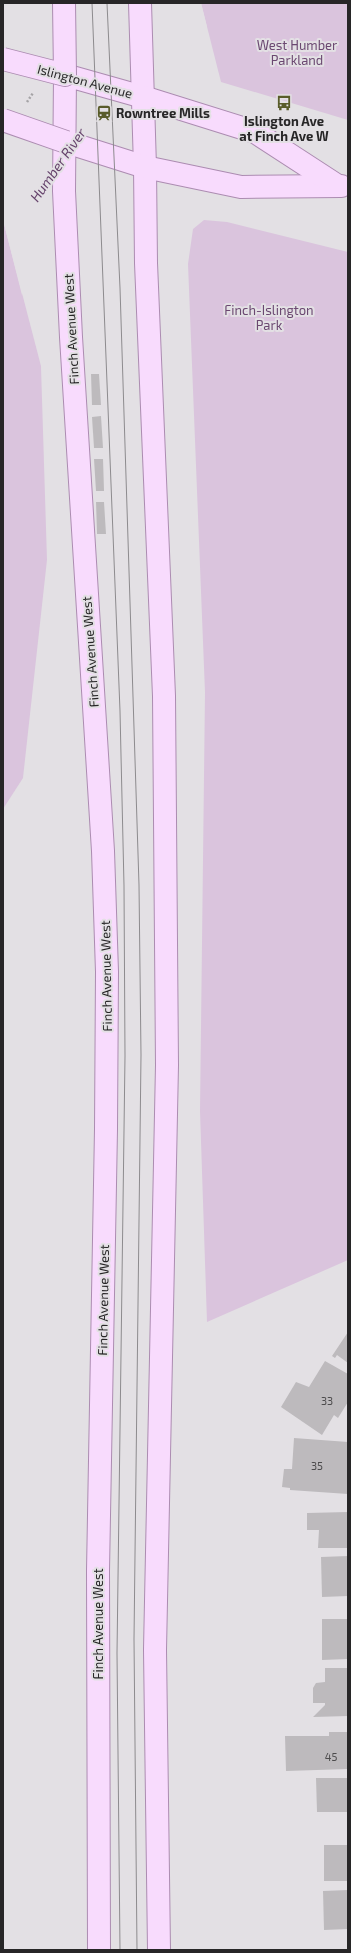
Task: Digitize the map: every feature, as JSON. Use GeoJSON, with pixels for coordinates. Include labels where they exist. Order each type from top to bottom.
{"type":"FeatureCollection","features":[{"type":"Feature","properties":{"kind":"main road","name":"Finch Avenue West"},"geometry":{"type":"LineString","coordinates":[[64,3],[66,142],[64,191],[71,337],[103,851],[107,972],[106,1129],[98,1571],[99,1950]]}},
{"type":"Feature","properties":{"kind":"main road"},"geometry":{"type":"LineString","coordinates":[[140,3],[145,167],[146,263],[164,720],[167,1065],[155,1650],[159,1950]]}},
{"type":"Feature","properties":{"kind":"main road","name":"Islington Avenue"},"geometry":{"type":"LineString","coordinates":[[3,59],[143,97],[255,132],[343,187]]}},
{"type":"Feature","properties":{"kind":"main road","name":"Islington Avenue"},"geometry":{"type":"LineString","coordinates":[[3,120],[145,167],[241,187],[343,187]]}},
{"type":"Feature","properties":{"kind":"green space","name":"West Humber Parkland"},"geometry":{"type":"Polygon","coordinates":[[[201,3],[348,3],[348,120],[221,82],[201,3]]]}},
{"type":"Feature","properties":{"kind":"green space"},"geometry":{"type":"Polygon","coordinates":[[[3,220],[41,366],[47,560],[23,778],[3,809],[3,220]]]}},
{"type":"Feature","properties":{"kind":"green space","name":"Finch-Islington Park"},"geometry":{"type":"Polygon","coordinates":[[[204,220],[227,222],[348,252],[348,1260],[207,1322],[200,1111],[205,692],[188,264],[193,229],[204,220]]]}},
{"type":"Feature","properties":{"kind":"pier"},"geometry":{"type":"Polygon","coordinates":[[[118,3],[201,3],[207,27],[121,130],[22,295],[3,220],[3,161],[57,91],[118,3]]]}},
{"type":"Feature","properties":{"kind":"building"},"geometry":{"type":"Polygon","coordinates":[[[91,374],[99,374],[101,405],[92,405],[91,374]]]}},
{"type":"Feature","properties":{"kind":"building"},"geometry":{"type":"Polygon","coordinates":[[[101,416],[103,448],[94,448],[92,417],[101,416]]]}},
{"type":"Feature","properties":{"kind":"building"},"geometry":{"type":"Polygon","coordinates":[[[94,459],[103,459],[104,491],[96,491],[94,459]]]}},
{"type":"Feature","properties":{"kind":"building"},"geometry":{"type":"Polygon","coordinates":[[[96,502],[104,502],[106,534],[97,534],[96,502]]]}},
{"type":"Feature","properties":{"kind":"building"},"geometry":{"type":"Polygon","coordinates":[[[348,1332],[348,1363],[337,1355],[335,1358],[332,1356],[348,1332]]]}},
{"type":"Feature","properties":{"kind":"building"},"geometry":{"type":"Polygon","coordinates":[[[325,1361],[348,1374],[348,1402],[338,1418],[334,1415],[322,1435],[281,1407],[296,1382],[309,1387],[325,1361]]]}},
{"type":"Feature","properties":{"kind":"building"},"geometry":{"type":"Polygon","coordinates":[[[294,1438],[348,1442],[348,1494],[290,1490],[290,1488],[282,1487],[284,1469],[292,1469],[294,1438]]]}},
{"type":"Feature","properties":{"kind":"building"},"geometry":{"type":"Polygon","coordinates":[[[348,1512],[348,1548],[318,1548],[319,1530],[307,1530],[307,1513],[348,1512]]]}},
{"type":"Feature","properties":{"kind":"building"},"geometry":{"type":"Polygon","coordinates":[[[348,1556],[348,1596],[322,1597],[321,1557],[348,1556]]]}},
{"type":"Feature","properties":{"kind":"building"},"geometry":{"type":"Polygon","coordinates":[[[322,1619],[348,1619],[348,1659],[322,1660],[322,1619]]]}},
{"type":"Feature","properties":{"kind":"building"},"geometry":{"type":"Polygon","coordinates":[[[325,1668],[348,1668],[348,1716],[313,1717],[325,1705],[325,1703],[313,1703],[313,1688],[316,1683],[325,1682],[325,1668]]]}},
{"type":"Feature","properties":{"kind":"building"},"geometry":{"type":"Polygon","coordinates":[[[329,1732],[348,1732],[348,1769],[286,1771],[285,1736],[329,1736],[329,1732]]]}},
{"type":"Feature","properties":{"kind":"building"},"geometry":{"type":"Polygon","coordinates":[[[316,1778],[348,1778],[348,1812],[317,1812],[316,1778]]]}},
{"type":"Feature","properties":{"kind":"building"},"geometry":{"type":"Polygon","coordinates":[[[324,1845],[348,1845],[348,1881],[324,1881],[324,1845]]]}},
{"type":"Feature","properties":{"kind":"building"},"geometry":{"type":"Polygon","coordinates":[[[348,1890],[348,1929],[324,1930],[323,1891],[348,1890]]]}},
{"type":"Feature","properties":{"kind":"tram line"},"geometry":{"type":"LineString","coordinates":[[92,3],[120,711],[124,886],[125,1056],[117,1653],[120,1950]]}},
{"type":"Feature","properties":{"kind":"tram line"},"geometry":{"type":"LineString","coordinates":[[107,3],[120,288],[139,885],[141,1055],[134,1639],[137,1950]]}},
{"type":"Feature","properties":{"kind":"place","name":"Islington Ave at Finch Ave W"},"geometry":{"type":"Point","coordinates":[284,103]}},
{"type":"Feature","properties":{"kind":"place","name":"Rowntree Mills"},"geometry":{"type":"Point","coordinates":[104,113]}},
{"type":"Feature","properties":{"kind":"water label","name":"Humber River"},"geometry":{"type":"Point","coordinates":[58,165]}}]}
